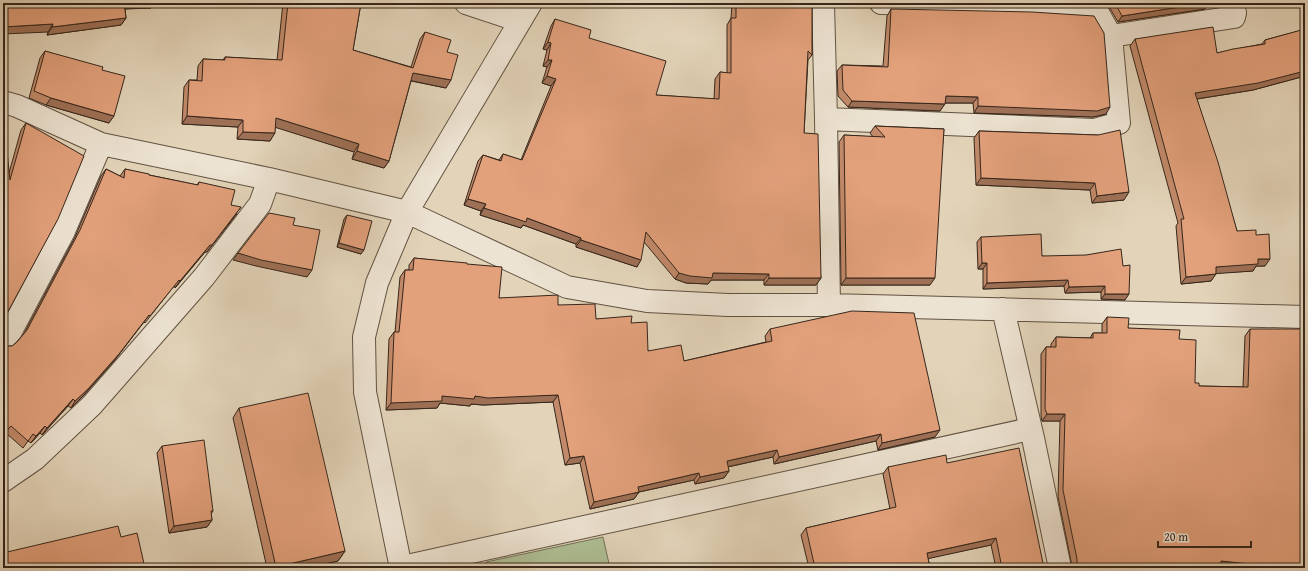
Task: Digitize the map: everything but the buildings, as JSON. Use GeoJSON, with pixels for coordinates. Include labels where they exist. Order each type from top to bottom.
{"type":"FeatureCollection","features":[{"type":"Feature","properties":{"kind":"street"},"geometry":{"type":"LineString","coordinates":[[466,3],[525,12],[406,212],[377,282],[364,337],[365,392],[400,568],[1030,429]]}},
{"type":"Feature","properties":{"kind":"street"},"geometry":{"type":"LineString","coordinates":[[822,3],[826,119],[828,305]]}},
{"type":"Feature","properties":{"kind":"street"},"geometry":{"type":"LineString","coordinates":[[826,119],[1094,130],[1119,123],[1111,36],[1097,11],[1028,4],[881,3]]}},
{"type":"Feature","properties":{"kind":"street"},"geometry":{"type":"LineString","coordinates":[[1111,36],[1234,17],[1234,3]]}},
{"type":"Feature","properties":{"kind":"street"},"geometry":{"type":"LineString","coordinates":[[3,102],[16,106],[101,144],[270,179],[406,212],[567,288],[647,301],[728,305],[828,305],[1305,317]]}},
{"type":"Feature","properties":{"kind":"street"},"geometry":{"type":"LineString","coordinates":[[3,341],[11,331],[64,232],[101,144]]}},
{"type":"Feature","properties":{"kind":"street"},"geometry":{"type":"LineString","coordinates":[[3,481],[35,459],[92,405],[204,277],[260,204],[270,179]]}},
{"type":"Feature","properties":{"kind":"street"},"geometry":{"type":"LineString","coordinates":[[1003,310],[1060,568]]}},
{"type":"Feature","properties":{"kind":"green space"},"geometry":{"type":"Polygon","coordinates":[[[603,537],[610,568],[487,568],[486,562],[603,537]]]}}]}
